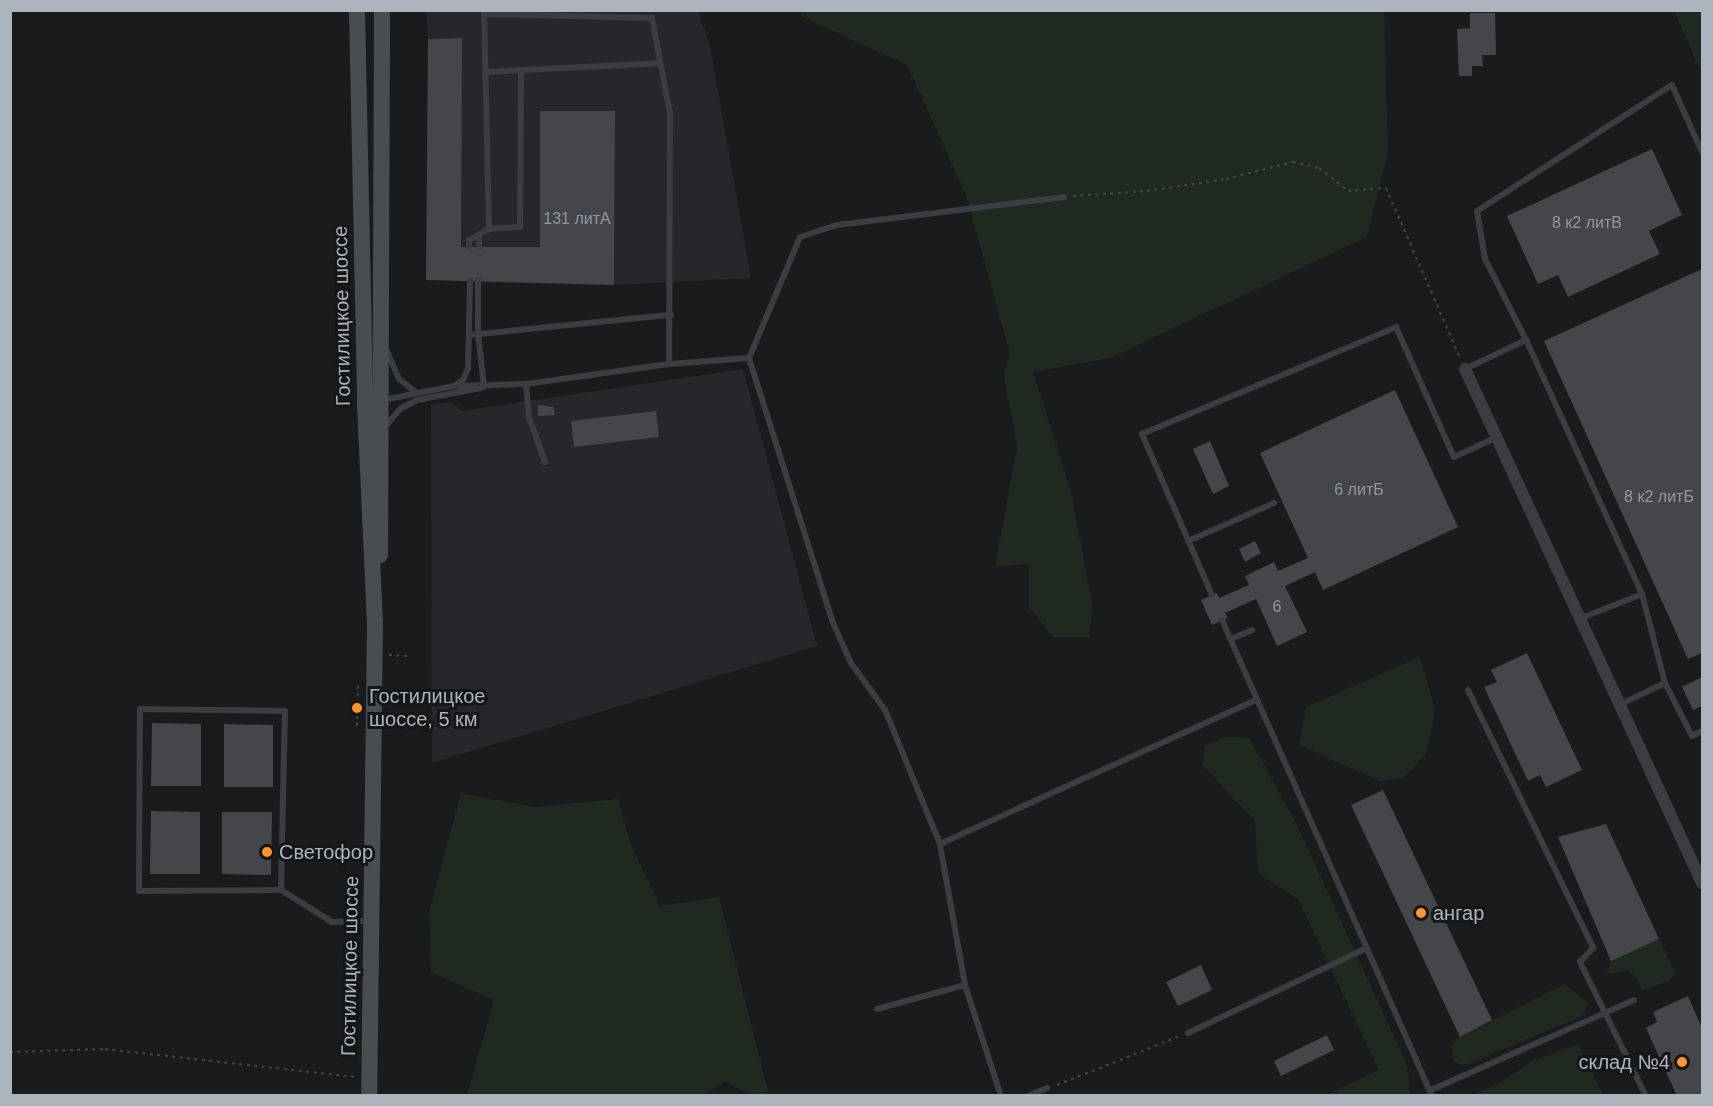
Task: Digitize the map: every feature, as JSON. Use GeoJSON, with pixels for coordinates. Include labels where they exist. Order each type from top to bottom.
{"type":"FeatureCollection","features":[{"type":"Feature","properties":{"kind":"main road","name":"Гостилицкое шоссе"},"geometry":{"type":"LineString","coordinates":[[357,10],[365,404],[375,621],[369,1088]]}},
{"type":"Feature","properties":{"kind":"main road","name":"Гостилицкое шоссе"},"geometry":{"type":"LineString","coordinates":[[375,621],[380,580],[383,429],[382,10]]}},
{"type":"Feature","properties":{"kind":"street"},"geometry":{"type":"LineString","coordinates":[[1465,369],[1702,883]]}},
{"type":"Feature","properties":{"kind":"lane"},"geometry":{"type":"LineString","coordinates":[[489,229],[484,14],[651,18],[670,112],[671,315],[669,364]]}},
{"type":"Feature","properties":{"kind":"lane"},"geometry":{"type":"LineString","coordinates":[[485,72],[660,63]]}},
{"type":"Feature","properties":{"kind":"lane"},"geometry":{"type":"LineString","coordinates":[[469,247],[469,240],[489,229],[520,227],[521,71]]}},
{"type":"Feature","properties":{"kind":"lane"},"geometry":{"type":"LineString","coordinates":[[1702,152],[1672,85],[1477,211],[1485,259],[1526,340],[1642,594],[1665,683],[1692,736],[1702,731]]}},
{"type":"Feature","properties":{"kind":"lane"},"geometry":{"type":"LineString","coordinates":[[1001,1095],[965,985],[940,844],[885,710],[851,663],[833,622],[749,358],[800,237],[837,225],[1064,197]]}},
{"type":"Feature","properties":{"kind":"lane"},"geometry":{"type":"LineString","coordinates":[[478,247],[479,234]]}},
{"type":"Feature","properties":{"kind":"lane"},"geometry":{"type":"LineString","coordinates":[[454,386],[463,380],[468,369],[470,280]]}},
{"type":"Feature","properties":{"kind":"lane"},"geometry":{"type":"LineString","coordinates":[[478,280],[478,333],[484,387]]}},
{"type":"Feature","properties":{"kind":"lane"},"geometry":{"type":"LineString","coordinates":[[469,334],[671,315]]}},
{"type":"Feature","properties":{"kind":"lane"},"geometry":{"type":"LineString","coordinates":[[1212,596],[1142,434],[1396,327],[1454,457],[1497,438]]}},
{"type":"Feature","properties":{"kind":"lane"},"geometry":{"type":"LineString","coordinates":[[383,337],[399,379],[417,393]]}},
{"type":"Feature","properties":{"kind":"lane"},"geometry":{"type":"LineString","coordinates":[[1465,369],[1526,340]]}},
{"type":"Feature","properties":{"kind":"lane"},"geometry":{"type":"LineString","coordinates":[[365,404],[454,386],[484,387],[526,384],[669,364],[749,358]]}},
{"type":"Feature","properties":{"kind":"lane"},"geometry":{"type":"LineString","coordinates":[[526,384],[529,417],[545,462]]}},
{"type":"Feature","properties":{"kind":"lane"},"geometry":{"type":"LineString","coordinates":[[383,429],[400,409],[417,400],[484,387]]}},
{"type":"Feature","properties":{"kind":"lane"},"geometry":{"type":"LineString","coordinates":[[1188,541],[1274,503]]}},
{"type":"Feature","properties":{"kind":"lane"},"geometry":{"type":"LineString","coordinates":[[1579,620],[1642,594]]}},
{"type":"Feature","properties":{"kind":"lane"},"geometry":{"type":"LineString","coordinates":[[1222,620],[1432,1093],[1634,1000]]}},
{"type":"Feature","properties":{"kind":"lane"},"geometry":{"type":"LineString","coordinates":[[1231,639],[1252,630]]}},
{"type":"Feature","properties":{"kind":"lane"},"geometry":{"type":"LineString","coordinates":[[1619,705],[1665,683]]}},
{"type":"Feature","properties":{"kind":"lane"},"geometry":{"type":"LineString","coordinates":[[1468,690],[1593,948],[1580,962],[1646,1095]]}},
{"type":"Feature","properties":{"kind":"lane"},"geometry":{"type":"LineString","coordinates":[[940,844],[1256,700]]}},
{"type":"Feature","properties":{"kind":"lane"},"geometry":{"type":"LineString","coordinates":[[281,890],[285,711],[140,709],[139,891],[281,890],[332,922],[371,921]]}},
{"type":"Feature","properties":{"kind":"lane"},"geometry":{"type":"LineString","coordinates":[[1188,1033],[1367,948]]}},
{"type":"Feature","properties":{"kind":"lane"},"geometry":{"type":"LineString","coordinates":[[877,1009],[965,985]]}},
{"type":"Feature","properties":{"kind":"lane"},"geometry":{"type":"LineString","coordinates":[[1028,1095],[1047,1088]]}},
{"type":"Feature","properties":{"kind":"path"},"geometry":{"type":"LineString","coordinates":[[1064,197],[1147,191],[1226,179],[1293,162],[1319,168],[1348,191],[1386,188],[1465,369]]}},
{"type":"Feature","properties":{"kind":"path"},"geometry":{"type":"LineString","coordinates":[[1047,1088],[1188,1033]]}},
{"type":"Feature","properties":{"kind":"path"},"geometry":{"type":"LineString","coordinates":[[10,1052],[105,1048],[139,1055],[189,1056],[304,1069],[369,1088]]}},
{"type":"Feature","properties":{"kind":"shaded area"},"geometry":{"type":"Polygon","coordinates":[[[426,11],[698,11],[710,46],[751,278],[614,285],[615,111],[541,111],[540,247],[461,247],[461,38],[428,39],[426,11]]]}},
{"type":"Feature","properties":{"kind":"shaded area"},"geometry":{"type":"Polygon","coordinates":[[[800,11],[1384,11],[1388,151],[1367,237],[1110,358],[1033,372],[1070,488],[1092,602],[1090,637],[1053,637],[1029,607],[1029,564],[995,567],[1017,447],[1004,375],[1010,354],[966,195],[907,65],[802,17],[800,11]]]}},
{"type":"Feature","properties":{"kind":"shaded area"},"geometry":{"type":"Polygon","coordinates":[[[1674,11],[1702,11],[1702,74],[1674,11]]]}},
{"type":"Feature","properties":{"kind":"shaded area"},"geometry":{"type":"Polygon","coordinates":[[[743,369],[817,646],[432,763],[431,405],[451,402],[462,411],[743,369]]]}},
{"type":"Feature","properties":{"kind":"shaded area"},"geometry":{"type":"Polygon","coordinates":[[[1420,657],[1435,709],[1425,755],[1403,778],[1380,781],[1299,745],[1306,707],[1420,657]]]}},
{"type":"Feature","properties":{"kind":"shaded area"},"geometry":{"type":"Polygon","coordinates":[[[1224,737],[1249,738],[1295,821],[1408,1067],[1410,1095],[1326,1095],[1379,1070],[1298,899],[1258,873],[1255,821],[1202,765],[1205,746],[1224,737]]]}},
{"type":"Feature","properties":{"kind":"shaded area"},"geometry":{"type":"Polygon","coordinates":[[[461,793],[534,807],[618,799],[631,845],[660,906],[719,897],[769,1095],[749,1095],[726,1081],[703,1095],[467,1095],[494,1000],[431,972],[429,912],[461,793]]]}},
{"type":"Feature","properties":{"kind":"shaded area"},"geometry":{"type":"Polygon","coordinates":[[[1659,939],[1676,974],[1668,981],[1641,991],[1640,983],[1629,971],[1607,974],[1611,961],[1659,939]]]}},
{"type":"Feature","properties":{"kind":"shaded area"},"geometry":{"type":"Polygon","coordinates":[[[1565,984],[1588,1003],[1583,1016],[1463,1066],[1454,1061],[1451,1046],[1460,1037],[1565,984]]]}},
{"type":"Feature","properties":{"kind":"shaded area"},"geometry":{"type":"Polygon","coordinates":[[[1578,1044],[1603,1095],[1472,1095],[1500,1083],[1532,1061],[1578,1044]]]}},
{"type":"Feature","properties":{"kind":"building"},"geometry":{"type":"Polygon","coordinates":[[[1470,13],[1495,13],[1496,55],[1482,55],[1483,66],[1472,66],[1472,76],[1459,76],[1457,29],[1470,28],[1470,13]]]}},
{"type":"Feature","properties":{"kind":"building"},"geometry":{"type":"Polygon","coordinates":[[[462,38],[461,247],[540,247],[540,111],[615,111],[614,285],[426,280],[428,39],[462,38]]]}},
{"type":"Feature","properties":{"kind":"building"},"geometry":{"type":"Polygon","coordinates":[[[1652,149],[1682,215],[1649,231],[1660,254],[1568,297],[1558,275],[1538,284],[1507,216],[1652,149]]]}},
{"type":"Feature","properties":{"kind":"building"},"geometry":{"type":"Polygon","coordinates":[[[1702,269],[1702,653],[1688,659],[1544,341],[1702,269]]]}},
{"type":"Feature","properties":{"kind":"building"},"geometry":{"type":"Polygon","coordinates":[[[1395,390],[1458,527],[1323,590],[1315,572],[1285,586],[1307,632],[1277,646],[1256,599],[1225,613],[1228,618],[1212,625],[1201,600],[1217,593],[1219,598],[1249,585],[1245,576],[1274,562],[1278,571],[1308,558],[1260,453],[1395,390]]]}},
{"type":"Feature","properties":{"kind":"building"},"geometry":{"type":"Polygon","coordinates":[[[538,405],[554,407],[555,415],[538,416],[538,405]]]}},
{"type":"Feature","properties":{"kind":"building"},"geometry":{"type":"Polygon","coordinates":[[[656,411],[659,437],[574,447],[571,421],[656,411]]]}},
{"type":"Feature","properties":{"kind":"building"},"geometry":{"type":"Polygon","coordinates":[[[1210,441],[1229,486],[1213,494],[1193,449],[1210,441]]]}},
{"type":"Feature","properties":{"kind":"building"},"geometry":{"type":"Polygon","coordinates":[[[1255,541],[1261,553],[1245,562],[1239,549],[1255,541]]]}},
{"type":"Feature","properties":{"kind":"building"},"geometry":{"type":"Polygon","coordinates":[[[1527,653],[1582,770],[1546,787],[1540,775],[1528,781],[1484,687],[1497,682],[1491,670],[1527,653]]]}},
{"type":"Feature","properties":{"kind":"building"},"geometry":{"type":"Polygon","coordinates":[[[1702,677],[1702,706],[1693,710],[1682,687],[1702,677]]]}},
{"type":"Feature","properties":{"kind":"building"},"geometry":{"type":"Polygon","coordinates":[[[152,723],[201,724],[201,786],[151,786],[152,723]]]}},
{"type":"Feature","properties":{"kind":"building"},"geometry":{"type":"Polygon","coordinates":[[[224,724],[273,725],[273,787],[224,787],[224,724]]]}},
{"type":"Feature","properties":{"kind":"building","name":"ангар"},"geometry":{"type":"Polygon","coordinates":[[[1383,790],[1492,1020],[1460,1037],[1351,805],[1383,790]]]}},
{"type":"Feature","properties":{"kind":"building"},"geometry":{"type":"Polygon","coordinates":[[[151,811],[200,812],[200,874],[150,874],[151,811]]]}},
{"type":"Feature","properties":{"kind":"building"},"geometry":{"type":"Polygon","coordinates":[[[222,812],[272,812],[271,875],[222,874],[222,812]]]}},
{"type":"Feature","properties":{"kind":"building"},"geometry":{"type":"Polygon","coordinates":[[[1606,824],[1659,939],[1611,961],[1558,837],[1606,824]]]}},
{"type":"Feature","properties":{"kind":"building"},"geometry":{"type":"Polygon","coordinates":[[[1201,965],[1212,990],[1178,1006],[1166,982],[1201,965]]]}},
{"type":"Feature","properties":{"kind":"building","name":"склад №4"},"geometry":{"type":"Polygon","coordinates":[[[1688,996],[1702,1028],[1702,1096],[1677,1096],[1646,1028],[1657,1022],[1653,1012],[1688,996]]]}},
{"type":"Feature","properties":{"kind":"building"},"geometry":{"type":"Polygon","coordinates":[[[1327,1035],[1334,1050],[1281,1076],[1274,1061],[1327,1035]]]}},
{"type":"Feature","properties":{"kind":"place","name":"Гостилицкое шоссе, 5 км"},"geometry":{"type":"Point","coordinates":[357,708]}},
{"type":"Feature","properties":{"kind":"place","name":"Светофор"},"geometry":{"type":"Point","coordinates":[267,852]}},
{"type":"Feature","properties":{"kind":"place","name":"ангар"},"geometry":{"type":"Point","coordinates":[1421,913]}},
{"type":"Feature","properties":{"kind":"place","name":"склад №4"},"geometry":{"type":"Point","coordinates":[1682,1062]}}]}
